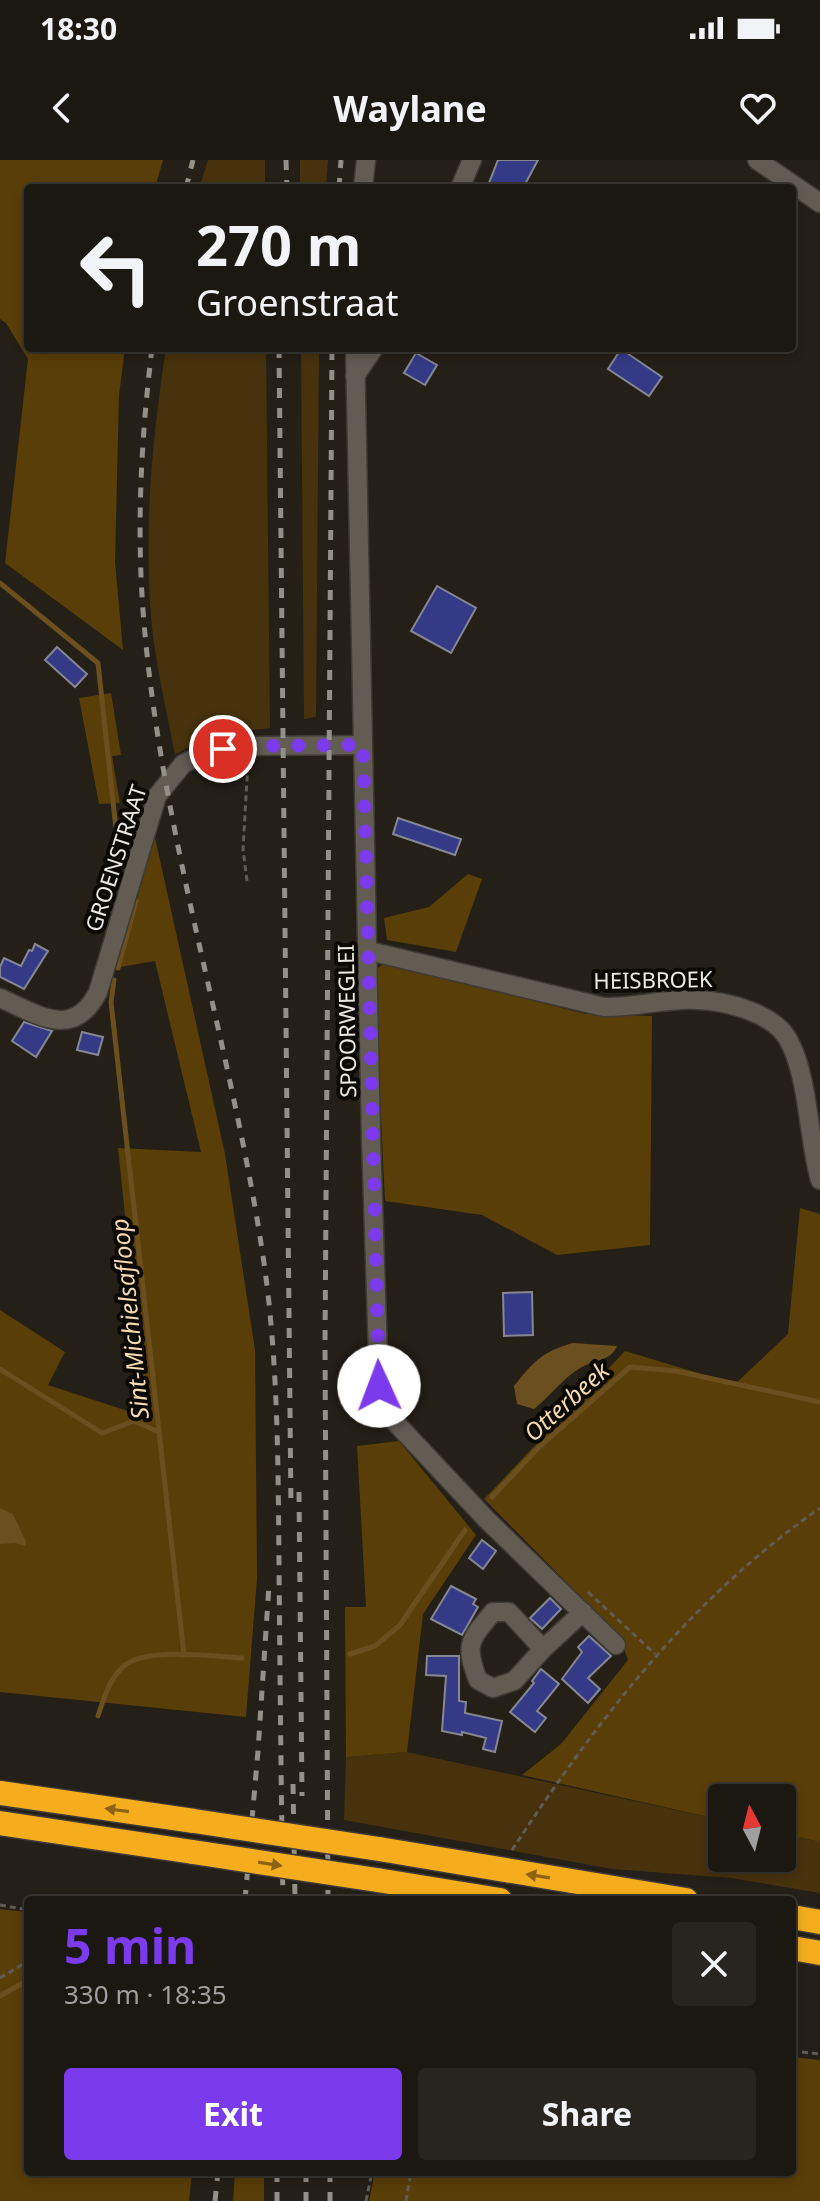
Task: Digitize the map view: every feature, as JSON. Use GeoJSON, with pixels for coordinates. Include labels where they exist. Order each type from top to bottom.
{"type":"FeatureCollection","features":[{"type":"Feature","properties":{"kind":"highway"},"geometry":{"type":"LineString","coordinates":[[0,1793],[379,1849],[662,1896]]}},
{"type":"Feature","properties":{"kind":"highway"},"geometry":{"type":"LineString","coordinates":[[0,1823],[475,1896]]}},
{"type":"Feature","properties":{"kind":"highway"},"geometry":{"type":"LineString","coordinates":[[796,1918],[820,1922]]}},
{"type":"Feature","properties":{"kind":"highway"},"geometry":{"type":"LineString","coordinates":[[796,1949],[820,1953]]}},
{"type":"Feature","properties":{"kind":"street"},"geometry":{"type":"LineString","coordinates":[[363,184],[366,160]]}},
{"type":"Feature","properties":{"kind":"street"},"geometry":{"type":"LineString","coordinates":[[462,184],[472,160]]}},
{"type":"Feature","properties":{"kind":"street"},"geometry":{"type":"LineString","coordinates":[[757,160],[792,184]]}},
{"type":"Feature","properties":{"kind":"street"},"geometry":{"type":"LineString","coordinates":[[796,187],[820,203]]}},
{"type":"Feature","properties":{"kind":"street","name":"SPOORWEGLEI"},"geometry":{"type":"LineString","coordinates":[[355,352],[379,1386],[384,1404],[395,1422],[487,1520],[616,1645]]}},
{"type":"Feature","properties":{"kind":"street"},"geometry":{"type":"LineString","coordinates":[[355,376],[371,352]]}},
{"type":"Feature","properties":{"kind":"street","name":"GROENSTRAAT"},"geometry":{"type":"LineString","coordinates":[[0,998],[62,1022],[72,1020],[88,1009],[98,992],[157,796],[183,764],[212,752],[249,746],[363,745]]}},
{"type":"Feature","properties":{"kind":"street","name":"HEISBROEK"},"geometry":{"type":"LineString","coordinates":[[369,951],[594,1006],[625,1008],[693,999],[722,1002],[748,1010],[775,1025],[788,1038],[796,1059],[820,1180]]}},
{"type":"Feature","properties":{"kind":"street"},"geometry":{"type":"LineString","coordinates":[[543,1649],[509,1612],[493,1612],[471,1638],[470,1661],[478,1680],[493,1688],[514,1681],[583,1612]]}},
{"type":"Feature","properties":{"kind":"path"},"geometry":{"type":"LineString","coordinates":[[247,881],[243,849],[249,746]]}},
{"type":"Feature","properties":{"kind":"path"},"geometry":{"type":"LineString","coordinates":[[511,1851],[568,1765],[655,1654],[732,1580],[820,1508]]}},
{"type":"Feature","properties":{"kind":"path"},"geometry":{"type":"LineString","coordinates":[[0,1905],[24,1909]]}},
{"type":"Feature","properties":{"kind":"path"},"geometry":{"type":"LineString","coordinates":[[0,1978],[24,1963]]}},
{"type":"Feature","properties":{"kind":"path"},"geometry":{"type":"LineString","coordinates":[[796,2051],[820,2054]]}},
{"type":"Feature","properties":{"kind":"path"},"geometry":{"type":"LineString","coordinates":[[366,2201],[371,2176]]}},
{"type":"Feature","properties":{"kind":"path"},"geometry":{"type":"LineString","coordinates":[[406,2201],[410,2176]]}},
{"type":"Feature","properties":{"kind":"shaded area"},"geometry":{"type":"Polygon","coordinates":[[[0,160],[163,160],[156,184],[24,184],[24,352],[124,352],[119,395],[115,562],[123,650],[5,563],[28,359],[6,323],[0,319],[0,160]]]}},
{"type":"Feature","properties":{"kind":"shaded area"},"geometry":{"type":"Polygon","coordinates":[[[208,160],[265,160],[265,184],[200,184],[208,160]]]}},
{"type":"Feature","properties":{"kind":"shaded area"},"geometry":{"type":"Polygon","coordinates":[[[300,160],[328,160],[326,184],[300,184],[300,160]]]}},
{"type":"Feature","properties":{"kind":"shaded area"},"geometry":{"type":"Polygon","coordinates":[[[165,352],[266,352],[270,728],[221,736],[175,755],[159,676],[149,593],[149,523],[165,352]]]}},
{"type":"Feature","properties":{"kind":"shaded area"},"geometry":{"type":"Polygon","coordinates":[[[301,352],[319,352],[316,717],[304,719],[301,352]]]}},
{"type":"Feature","properties":{"kind":"shaded area"},"geometry":{"type":"Polygon","coordinates":[[[111,693],[121,755],[112,756],[120,803],[99,804],[79,698],[111,693]]]}},
{"type":"Feature","properties":{"kind":"shaded area"},"geometry":{"type":"Polygon","coordinates":[[[154,833],[225,1154],[255,1350],[257,1578],[246,1717],[0,1692],[0,1310],[65,1352],[48,1385],[146,1417],[118,1148],[201,1152],[155,961],[120,967],[154,833]]]}},
{"type":"Feature","properties":{"kind":"shaded area"},"geometry":{"type":"Polygon","coordinates":[[[468,874],[482,879],[456,952],[387,940],[384,918],[429,907],[468,874]]]}},
{"type":"Feature","properties":{"kind":"shaded area"},"geometry":{"type":"Polygon","coordinates":[[[386,962],[585,1014],[652,1016],[650,1245],[557,1255],[482,1215],[385,1201],[374,971],[386,962]]]}},
{"type":"Feature","properties":{"kind":"shaded area"},"geometry":{"type":"Polygon","coordinates":[[[800,1208],[820,1214],[820,1842],[796,1836],[796,1784],[708,1784],[708,1817],[522,1775],[561,1744],[628,1660],[619,1635],[484,1499],[625,1351],[735,1384],[788,1334],[800,1208]]]}},
{"type":"Feature","properties":{"kind":"shaded area"},"geometry":{"type":"Polygon","coordinates":[[[573,1343],[617,1346],[607,1357],[571,1375],[534,1409],[517,1404],[514,1386],[527,1370],[539,1358],[573,1343]]]}},
{"type":"Feature","properties":{"kind":"shaded area"},"geometry":{"type":"Polygon","coordinates":[[[399,1441],[476,1535],[423,1614],[407,1752],[346,1757],[345,1607],[366,1607],[357,1446],[399,1441]]]}},
{"type":"Feature","properties":{"kind":"shaded area"},"geometry":{"type":"Polygon","coordinates":[[[0,1508],[13,1514],[25,1546],[0,1544],[0,1508]]]}},
{"type":"Feature","properties":{"kind":"shaded area"},"geometry":{"type":"Polygon","coordinates":[[[407,1752],[708,1817],[708,1872],[796,1872],[796,1836],[820,1842],[820,1893],[731,1878],[612,1869],[344,1820],[346,1757],[407,1752]]]}},
{"type":"Feature","properties":{"kind":"shaded area"},"geometry":{"type":"Polygon","coordinates":[[[0,1909],[24,1912],[24,2176],[192,2176],[189,2201],[0,2201],[0,1909]]]}},
{"type":"Feature","properties":{"kind":"shaded area"},"geometry":{"type":"Polygon","coordinates":[[[796,2057],[820,2060],[820,2201],[369,2201],[374,2176],[796,2176],[796,2057]]]}},
{"type":"Feature","properties":{"kind":"shaded area"},"geometry":{"type":"Polygon","coordinates":[[[235,2176],[264,2176],[264,2201],[233,2201],[235,2176]]]}},
{"type":"Feature","properties":{"kind":"building"},"geometry":{"type":"Polygon","coordinates":[[[498,160],[538,160],[525,184],[489,184],[498,160]]]}},
{"type":"Feature","properties":{"kind":"building"},"geometry":{"type":"Polygon","coordinates":[[[619,352],[625,352],[662,377],[649,396],[608,369],[619,352]]]}},
{"type":"Feature","properties":{"kind":"building"},"geometry":{"type":"Polygon","coordinates":[[[416,353],[437,365],[425,385],[404,373],[416,353]]]}},
{"type":"Feature","properties":{"kind":"building"},"geometry":{"type":"Polygon","coordinates":[[[437,586],[476,608],[451,653],[411,631],[437,586]]]}},
{"type":"Feature","properties":{"kind":"building"},"geometry":{"type":"Polygon","coordinates":[[[57,647],[87,674],[75,687],[45,660],[57,647]]]}},
{"type":"Feature","properties":{"kind":"building"},"geometry":{"type":"Polygon","coordinates":[[[398,818],[461,839],[455,855],[393,834],[398,818]]]}},
{"type":"Feature","properties":{"kind":"building"},"geometry":{"type":"Polygon","coordinates":[[[35,944],[48,951],[24,989],[0,977],[4,958],[21,966],[35,944]]]}},
{"type":"Feature","properties":{"kind":"building"},"geometry":{"type":"Polygon","coordinates":[[[24,1022],[52,1031],[36,1057],[12,1041],[24,1022]]]}},
{"type":"Feature","properties":{"kind":"building"},"geometry":{"type":"Polygon","coordinates":[[[82,1032],[103,1037],[98,1055],[77,1050],[82,1032]]]}},
{"type":"Feature","properties":{"kind":"building"},"geometry":{"type":"Polygon","coordinates":[[[532,1292],[533,1335],[504,1336],[503,1293],[532,1292]]]}},
{"type":"Feature","properties":{"kind":"building"},"geometry":{"type":"Polygon","coordinates":[[[482,1540],[496,1551],[483,1569],[469,1558],[482,1540]]]}},
{"type":"Feature","properties":{"kind":"building"},"geometry":{"type":"Polygon","coordinates":[[[451,1586],[476,1599],[473,1604],[478,1607],[462,1635],[431,1619],[451,1586]]]}},
{"type":"Feature","properties":{"kind":"building"},"geometry":{"type":"Polygon","coordinates":[[[550,1598],[561,1609],[542,1629],[530,1618],[550,1598]]]}},
{"type":"Feature","properties":{"kind":"building"},"geometry":{"type":"Polygon","coordinates":[[[589,1636],[611,1656],[588,1678],[600,1689],[588,1703],[562,1679],[582,1652],[578,1647],[589,1636]]]}},
{"type":"Feature","properties":{"kind":"building"},"geometry":{"type":"Polygon","coordinates":[[[427,1656],[459,1656],[459,1701],[466,1702],[465,1713],[502,1721],[495,1752],[483,1749],[486,1738],[442,1731],[446,1676],[426,1675],[427,1656]]]}},
{"type":"Feature","properties":{"kind":"building"},"geometry":{"type":"Polygon","coordinates":[[[541,1669],[559,1684],[537,1711],[546,1718],[535,1732],[510,1712],[534,1683],[532,1681],[541,1669]]]}},
{"type":"Feature","properties":{"kind":"waterway","name":"Sint-Michielsafloop"},"geometry":{"type":"LineString","coordinates":[[0,583],[98,663],[120,866]]}},
{"type":"Feature","properties":{"kind":"waterway","name":"Sint-Michielsafloop"},"geometry":{"type":"LineString","coordinates":[[118,968],[136,901]]}},
{"type":"Feature","properties":{"kind":"waterway","name":"Sint-Michielsafloop"},"geometry":{"type":"LineString","coordinates":[[114,980],[111,1002],[184,1655]]}},
{"type":"Feature","properties":{"kind":"waterway","name":"Otterbeek"},"geometry":{"type":"LineString","coordinates":[[492,1497],[539,1447],[630,1367],[676,1371],[820,1402]]}},
{"type":"Feature","properties":{"kind":"waterway"},"geometry":{"type":"LineString","coordinates":[[0,1369],[102,1433],[134,1421],[159,1432]]}},
{"type":"Feature","properties":{"kind":"waterway","name":"Otterbeek"},"geometry":{"type":"LineString","coordinates":[[350,1654],[375,1646],[400,1625],[465,1530]]}},
{"type":"Feature","properties":{"kind":"waterway","name":"Otterbeek"},"geometry":{"type":"LineString","coordinates":[[98,1716],[114,1677],[134,1660],[180,1654],[242,1658]]}},
{"type":"Feature","properties":{"kind":"waterway","name":"Otterbeek"},"geometry":{"type":"LineString","coordinates":[[0,1996],[24,1982]]}},
{"type":"Feature","properties":{"kind":"railway"},"geometry":{"type":"LineString","coordinates":[[187,184],[193,160]]}},
{"type":"Feature","properties":{"kind":"railway"},"geometry":{"type":"LineString","coordinates":[[286,160],[287,184]]}},
{"type":"Feature","properties":{"kind":"railway"},"geometry":{"type":"LineString","coordinates":[[339,184],[341,160]]}},
{"type":"Feature","properties":{"kind":"railway"},"geometry":{"type":"LineString","coordinates":[[152,352],[140,520],[144,623],[153,703],[181,861],[249,1177],[272,1332],[277,1447],[283,1896]]}},
{"type":"Feature","properties":{"kind":"railway"},"geometry":{"type":"LineString","coordinates":[[279,352],[291,1508]]}},
{"type":"Feature","properties":{"kind":"railway"},"geometry":{"type":"LineString","coordinates":[[328,1896],[325,1344],[332,352]]}},
{"type":"Feature","properties":{"kind":"railway"},"geometry":{"type":"LineString","coordinates":[[299,1492],[302,1796]]}},
{"type":"Feature","properties":{"kind":"railway"},"geometry":{"type":"LineString","coordinates":[[245,1896],[269,1585]]}},
{"type":"Feature","properties":{"kind":"railway"},"geometry":{"type":"LineString","coordinates":[[293,1784],[295,1896]]}},
{"type":"Feature","properties":{"kind":"railway"},"geometry":{"type":"LineString","coordinates":[[215,2201],[218,2176]]}},
{"type":"Feature","properties":{"kind":"railway"},"geometry":{"type":"LineString","coordinates":[[277,2176],[277,2201]]}},
{"type":"Feature","properties":{"kind":"railway"},"geometry":{"type":"LineString","coordinates":[[306,2176],[306,2201]]}},
{"type":"Feature","properties":{"kind":"railway"},"geometry":{"type":"LineString","coordinates":[[330,2176],[330,2201]]}},
{"type":"Feature","properties":{"kind":"route"},"geometry":{"type":"LineString","coordinates":[[223,749],[363,745],[379,1386]]}}]}
